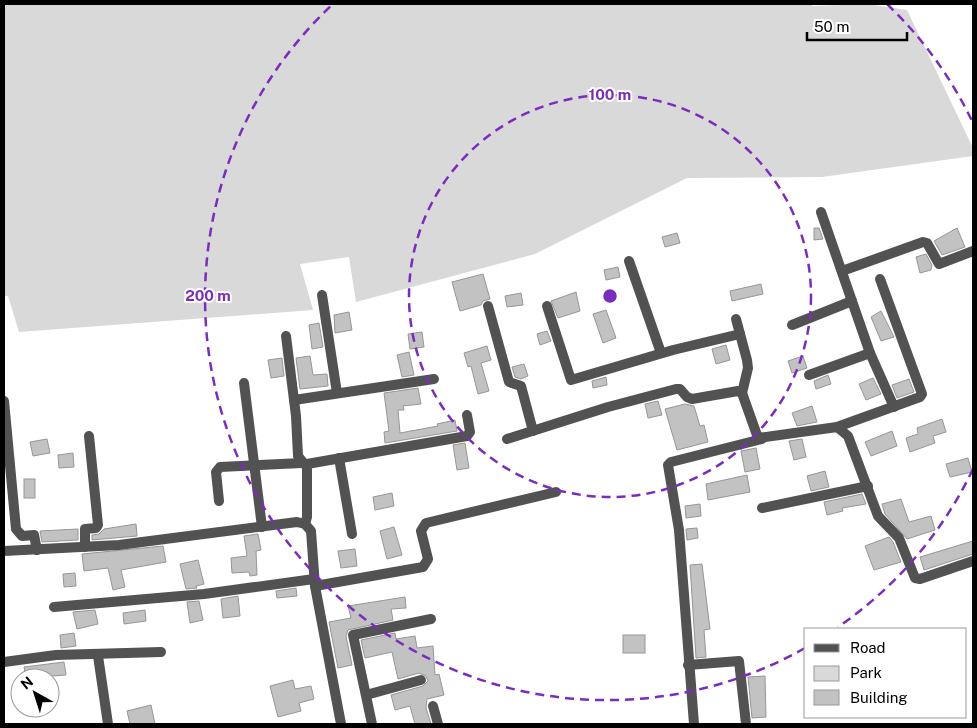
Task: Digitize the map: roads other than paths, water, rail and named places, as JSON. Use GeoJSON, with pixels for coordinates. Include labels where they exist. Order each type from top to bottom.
{"type":"FeatureCollection","features":[{"type":"Feature","properties":{"kind":"street"},"geometry":{"type":"LineString","coordinates":[[821,212],[870,353],[894,407]]}},
{"type":"Feature","properties":{"kind":"street"},"geometry":{"type":"LineString","coordinates":[[842,271],[923,242],[927,243],[939,264],[973,251]]}},
{"type":"Feature","properties":{"kind":"street"},"geometry":{"type":"LineString","coordinates":[[628,260],[661,353]]}},
{"type":"Feature","properties":{"kind":"street"},"geometry":{"type":"LineString","coordinates":[[694,724],[679,530],[668,465],[671,462],[762,439],[837,427],[920,397],[922,391],[880,279]]}},
{"type":"Feature","properties":{"kind":"street"},"geometry":{"type":"LineString","coordinates":[[322,295],[337,394]]}},
{"type":"Feature","properties":{"kind":"street"},"geometry":{"type":"LineString","coordinates":[[792,325],[852,301]]}},
{"type":"Feature","properties":{"kind":"street"},"geometry":{"type":"LineString","coordinates":[[488,306],[510,382],[521,386],[533,431]]}},
{"type":"Feature","properties":{"kind":"street"},"geometry":{"type":"LineString","coordinates":[[547,306],[571,380],[661,353],[740,334]]}},
{"type":"Feature","properties":{"kind":"street"},"geometry":{"type":"LineString","coordinates":[[736,319],[748,368],[742,393],[755,434],[762,439]]}},
{"type":"Feature","properties":{"kind":"street"},"geometry":{"type":"LineString","coordinates":[[286,336],[294,400],[298,456],[304,465],[307,517],[305,524]]}},
{"type":"Feature","properties":{"kind":"street"},"geometry":{"type":"LineString","coordinates":[[809,375],[870,353]]}},
{"type":"Feature","properties":{"kind":"street"},"geometry":{"type":"LineString","coordinates":[[294,400],[434,379]]}},
{"type":"Feature","properties":{"kind":"street"},"geometry":{"type":"LineString","coordinates":[[244,383],[262,527]]}},
{"type":"Feature","properties":{"kind":"street"},"geometry":{"type":"LineString","coordinates":[[507,439],[608,407],[676,389],[683,391],[687,397],[692,399],[732,391],[742,393]]}},
{"type":"Feature","properties":{"kind":"street"},"geometry":{"type":"LineString","coordinates":[[4,401],[16,529],[22,536],[34,535],[37,550]]}},
{"type":"Feature","properties":{"kind":"street"},"geometry":{"type":"LineString","coordinates":[[219,501],[217,469],[220,467],[304,465],[310,462],[421,446],[467,436],[470,432],[467,415]]}},
{"type":"Feature","properties":{"kind":"street"},"geometry":{"type":"LineString","coordinates":[[837,427],[850,439],[878,516],[899,538],[915,578],[920,580],[973,562]]}},
{"type":"Feature","properties":{"kind":"street"},"geometry":{"type":"LineString","coordinates":[[85,547],[85,529],[96,528],[98,525],[89,436]]}},
{"type":"Feature","properties":{"kind":"street"},"geometry":{"type":"LineString","coordinates":[[339,458],[352,534]]}},
{"type":"Feature","properties":{"kind":"street"},"geometry":{"type":"LineString","coordinates":[[762,508],[868,486]]}},
{"type":"Feature","properties":{"kind":"street"},"geometry":{"type":"LineString","coordinates":[[54,608],[314,583],[423,567],[428,559],[421,530],[426,523],[556,492]]}},
{"type":"Feature","properties":{"kind":"street"},"geometry":{"type":"LineString","coordinates":[[4,551],[119,545],[297,522],[305,524],[311,531],[314,583],[341,724]]}},
{"type":"Feature","properties":{"kind":"street"},"geometry":{"type":"LineString","coordinates":[[372,724],[353,635],[431,619]]}},
{"type":"Feature","properties":{"kind":"street"},"geometry":{"type":"LineString","coordinates":[[4,662],[56,655],[98,656],[161,652]]}},
{"type":"Feature","properties":{"kind":"street"},"geometry":{"type":"LineString","coordinates":[[98,656],[108,724]]}},
{"type":"Feature","properties":{"kind":"street"},"geometry":{"type":"LineString","coordinates":[[688,665],[739,661],[746,724]]}},
{"type":"Feature","properties":{"kind":"street"},"geometry":{"type":"LineString","coordinates":[[366,695],[421,680]]}},
{"type":"Feature","properties":{"kind":"street"},"geometry":{"type":"LineString","coordinates":[[433,706],[438,724]]}}]}
